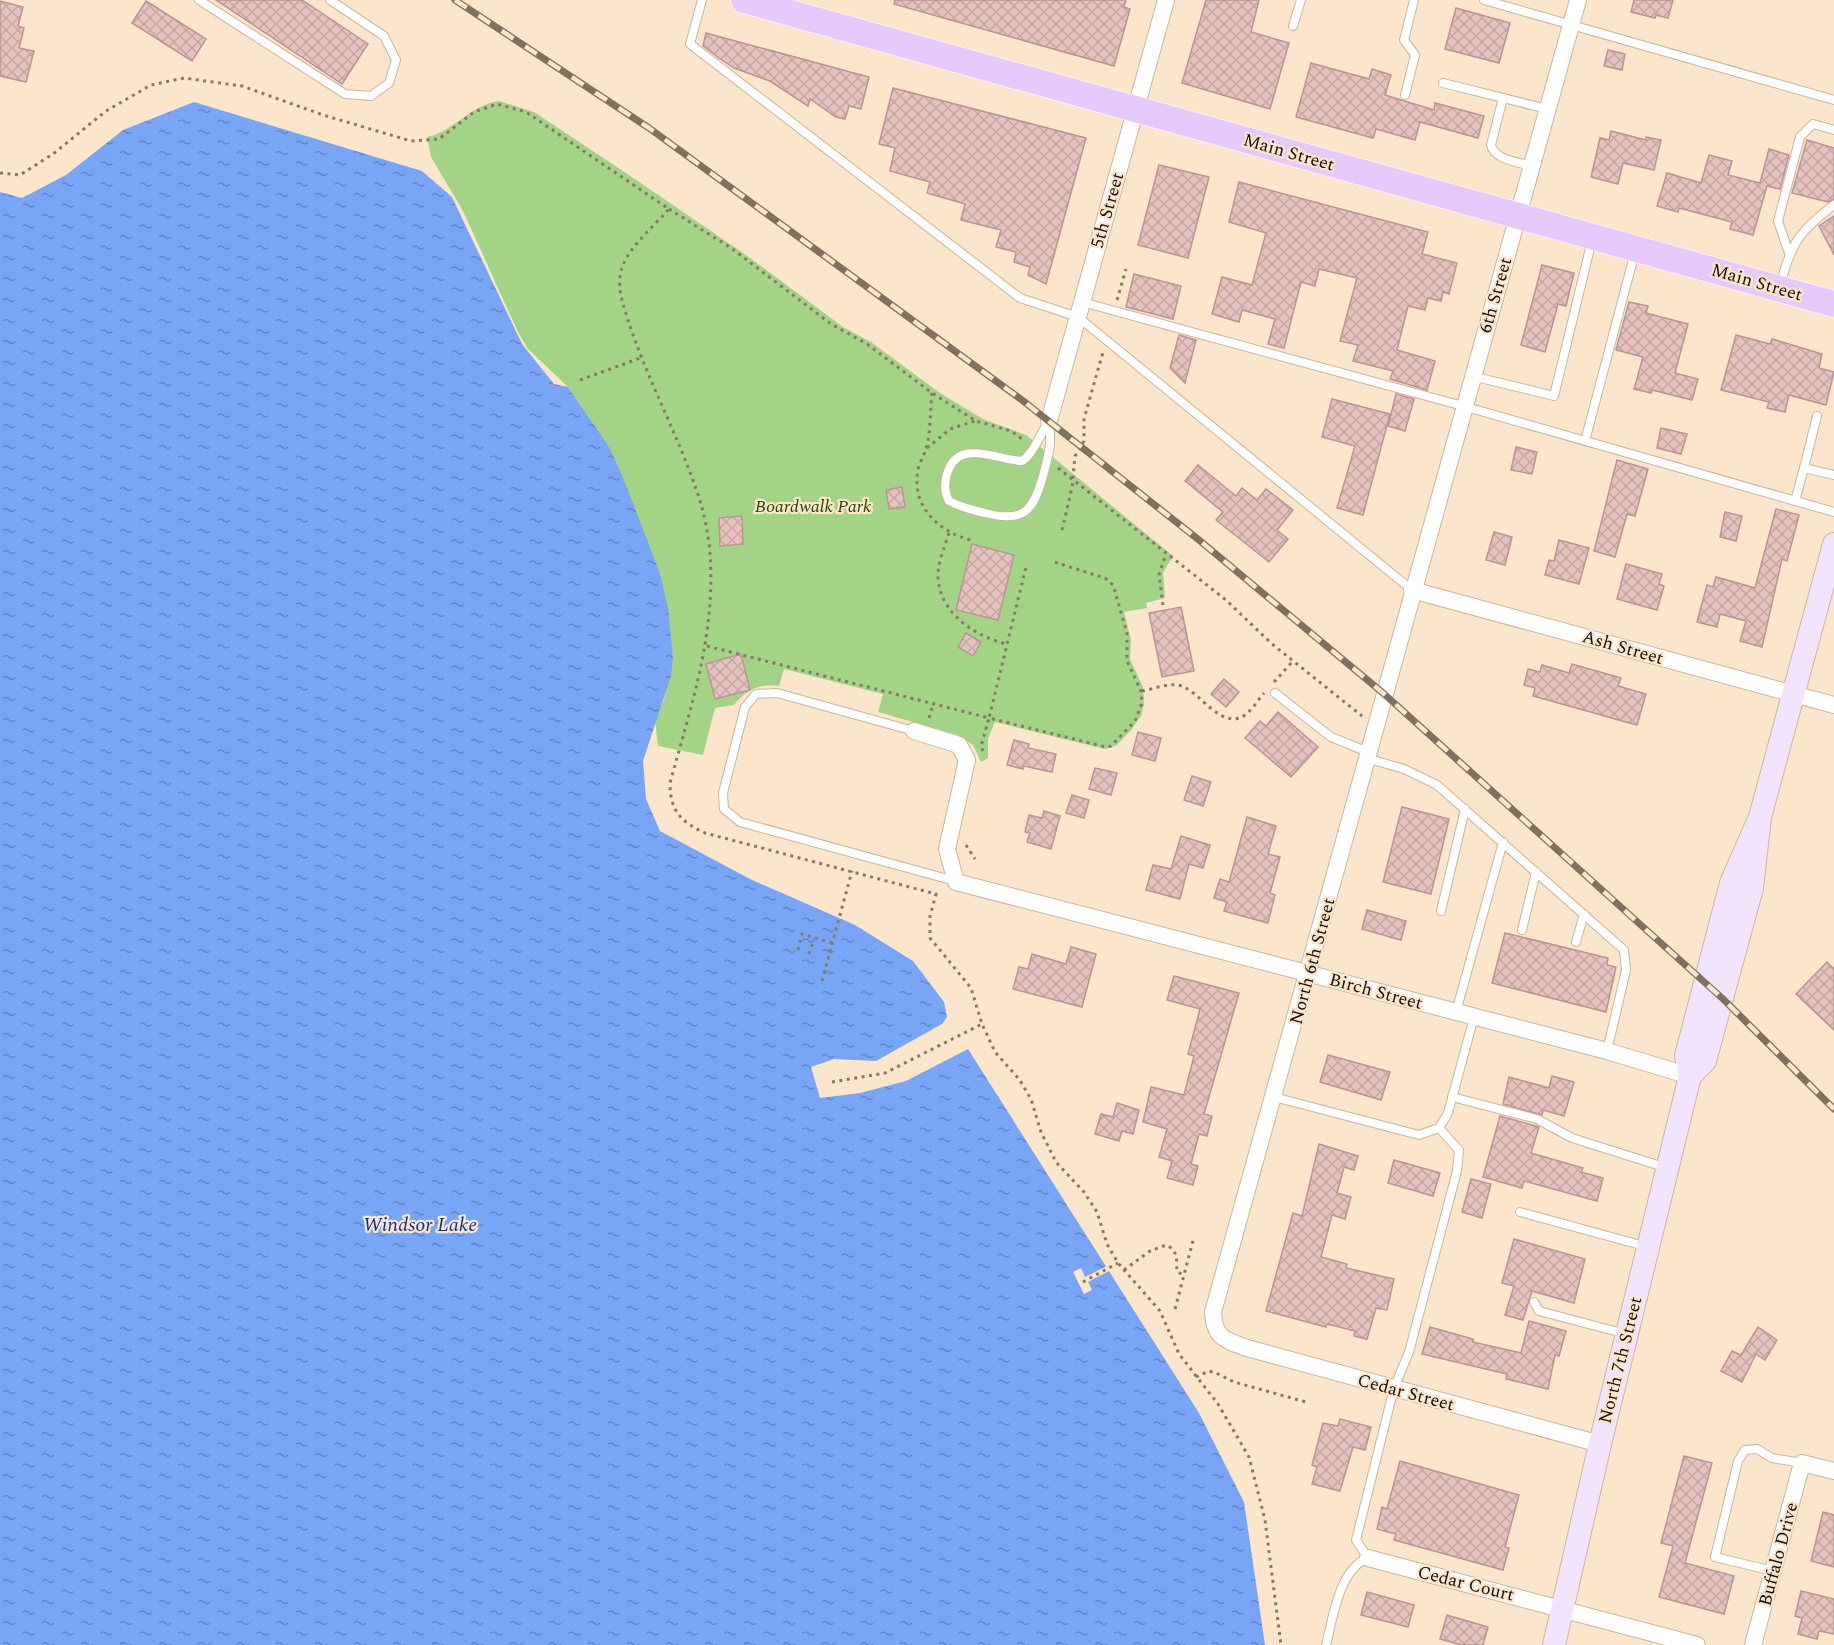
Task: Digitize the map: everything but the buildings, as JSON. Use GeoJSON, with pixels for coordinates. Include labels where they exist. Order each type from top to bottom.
{"type":"FeatureCollection","features":[{"type":"Feature","properties":{"kind":"main road","name":"Main Street"},"geometry":{"type":"LineString","coordinates":[[751,1],[1834,304]]}},
{"type":"Feature","properties":{"kind":"main road","name":"North 7th Street"},"geometry":{"type":"LineString","coordinates":[[1554,1645],[1600,1444],[1690,1076],[1686,1056],[1731,883],[1760,817],[1791,694],[1828,585],[1834,544]]}},
{"type":"Feature","properties":{"kind":"street","name":"5th Street"},"geometry":{"type":"LineString","coordinates":[[1049,421],[1166,0]]}},
{"type":"Feature","properties":{"kind":"street","name":"6th Street"},"geometry":{"type":"LineString","coordinates":[[1412,590],[1578,0]]}},
{"type":"Feature","properties":{"kind":"street","name":"Ash Street"},"geometry":{"type":"LineString","coordinates":[[1412,590],[1834,705]]}},
{"type":"Feature","properties":{"kind":"street","name":"North 6th Street"},"geometry":{"type":"LineString","coordinates":[[1217,1332],[1214,1328],[1213,1312],[1309,973],[1412,590]]}},
{"type":"Feature","properties":{"kind":"street"},"geometry":{"type":"LineString","coordinates":[[914,731],[959,745],[966,753],[968,766],[947,849],[956,882]]}},
{"type":"Feature","properties":{"kind":"street","name":"Birch Street"},"geometry":{"type":"LineString","coordinates":[[956,882],[1607,1051],[1690,1076]]}},
{"type":"Feature","properties":{"kind":"street","name":"Cedar Street"},"geometry":{"type":"LineString","coordinates":[[1217,1332],[1224,1340],[1247,1348],[1600,1444]]}},
{"type":"Feature","properties":{"kind":"street"},"geometry":{"type":"LineString","coordinates":[[1802,1462],[1834,1471]]}},
{"type":"Feature","properties":{"kind":"street","name":"Buffalo Drive"},"geometry":{"type":"LineString","coordinates":[[1753,1645],[1802,1462]]}},
{"type":"Feature","properties":{"kind":"street","name":"Cedar Court"},"geometry":{"type":"LineString","coordinates":[[1368,1558],[1697,1645]]}},
{"type":"Feature","properties":{"kind":"lane"},"geometry":{"type":"LineString","coordinates":[[199,0],[345,94],[371,96],[389,83],[396,60],[384,36],[330,0]]}},
{"type":"Feature","properties":{"kind":"lane"},"geometry":{"type":"LineString","coordinates":[[702,0],[690,44],[1020,298],[1080,309],[1114,311],[1463,406],[1834,512]]}},
{"type":"Feature","properties":{"kind":"lane"},"geometry":{"type":"LineString","coordinates":[[1293,26],[1301,0]]}},
{"type":"Feature","properties":{"kind":"lane"},"geometry":{"type":"LineString","coordinates":[[1405,95],[1415,55],[1404,40],[1414,0]]}},
{"type":"Feature","properties":{"kind":"lane"},"geometry":{"type":"LineString","coordinates":[[1484,0],[1834,100]]}},
{"type":"Feature","properties":{"kind":"lane"},"geometry":{"type":"LineString","coordinates":[[1443,83],[1547,109]]}},
{"type":"Feature","properties":{"kind":"lane"},"geometry":{"type":"LineString","coordinates":[[1503,98],[1491,145],[1492,151],[1531,165]]}},
{"type":"Feature","properties":{"kind":"lane"},"geometry":{"type":"LineString","coordinates":[[1789,253],[1778,221],[1800,137],[1813,124],[1834,130]]}},
{"type":"Feature","properties":{"kind":"lane"},"geometry":{"type":"LineString","coordinates":[[1780,288],[1789,253],[1803,232],[1834,205]]}},
{"type":"Feature","properties":{"kind":"lane"},"geometry":{"type":"LineString","coordinates":[[1472,376],[1554,396],[1593,237]]}},
{"type":"Feature","properties":{"kind":"lane"},"geometry":{"type":"LineString","coordinates":[[1585,441],[1636,248]]}},
{"type":"Feature","properties":{"kind":"lane"},"geometry":{"type":"LineString","coordinates":[[1080,309],[1106,340],[1412,590]]}},
{"type":"Feature","properties":{"kind":"lane"},"geometry":{"type":"LineString","coordinates":[[1795,501],[1817,416]]}},
{"type":"Feature","properties":{"kind":"lane"},"geometry":{"type":"LineString","coordinates":[[1049,421],[1052,444],[1038,494],[1031,507],[1024,513],[1015,517],[1001,517],[949,501],[945,494],[945,480],[956,458],[976,452],[1022,461],[1030,456],[1036,440],[1049,421]]}},
{"type":"Feature","properties":{"kind":"lane"},"geometry":{"type":"LineString","coordinates":[[1804,468],[1834,475]]}},
{"type":"Feature","properties":{"kind":"lane"},"geometry":{"type":"LineString","coordinates":[[914,731],[777,693],[756,694],[745,707],[723,793],[724,809],[740,822],[956,882]]}},
{"type":"Feature","properties":{"kind":"lane"},"geometry":{"type":"LineString","coordinates":[[1275,693],[1331,737],[1437,785],[1624,950],[1627,960],[1607,1051]]}},
{"type":"Feature","properties":{"kind":"lane"},"geometry":{"type":"LineString","coordinates":[[1441,912],[1465,809]]}},
{"type":"Feature","properties":{"kind":"lane"},"geometry":{"type":"LineString","coordinates":[[1456,1012],[1503,842]]}},
{"type":"Feature","properties":{"kind":"lane"},"geometry":{"type":"LineString","coordinates":[[1522,930],[1536,872]]}},
{"type":"Feature","properties":{"kind":"lane"},"geometry":{"type":"LineString","coordinates":[[1576,942],[1584,914]]}},
{"type":"Feature","properties":{"kind":"lane"},"geometry":{"type":"LineString","coordinates":[[1274,1097],[1419,1135],[1439,1128],[1452,1097],[1474,1017]]}},
{"type":"Feature","properties":{"kind":"lane"},"geometry":{"type":"LineString","coordinates":[[1452,1097],[1537,1119],[1572,1138],[1668,1168]]}},
{"type":"Feature","properties":{"kind":"lane"},"geometry":{"type":"LineString","coordinates":[[1326,1645],[1349,1573],[1358,1562],[1368,1558],[1356,1540],[1394,1388],[1409,1352],[1457,1171],[1459,1150],[1439,1128]]}},
{"type":"Feature","properties":{"kind":"lane"},"geometry":{"type":"LineString","coordinates":[[1520,1212],[1648,1247]]}},
{"type":"Feature","properties":{"kind":"lane"},"geometry":{"type":"LineString","coordinates":[[1534,1302],[1539,1311],[1627,1334]]}},
{"type":"Feature","properties":{"kind":"lane"},"geometry":{"type":"LineString","coordinates":[[1773,1571],[1715,1557],[1738,1461],[1745,1450],[1757,1449],[1772,1458],[1802,1462]]}},
{"type":"Feature","properties":{"kind":"path"},"geometry":{"type":"LineString","coordinates":[[0,173],[20,175],[53,154],[106,111],[151,85],[184,78],[243,86],[323,115],[411,141],[439,138],[485,107],[496,104],[512,106],[526,112],[731,248],[831,324],[867,344],[932,393],[976,421],[1011,431],[1025,441]]}},
{"type":"Feature","properties":{"kind":"path"},"geometry":{"type":"LineString","coordinates":[[669,209],[629,256],[621,273],[621,296],[643,357],[696,487],[709,541],[712,588],[707,646],[670,783],[670,798],[675,811],[688,825],[705,833],[936,894],[930,916],[930,938],[971,988],[982,1024],[995,1052],[1031,1099],[1041,1132],[1056,1162],[1084,1192],[1097,1212],[1107,1244],[1118,1263],[1160,1311],[1179,1354],[1230,1420],[1253,1468],[1265,1520],[1281,1645]]}},
{"type":"Feature","properties":{"kind":"path"},"geometry":{"type":"LineString","coordinates":[[1114,311],[1126,269]]}},
{"type":"Feature","properties":{"kind":"path"},"geometry":{"type":"LineString","coordinates":[[1062,530],[1073,478],[1075,456],[1084,441],[1084,419],[1106,340]]}},
{"type":"Feature","properties":{"kind":"path"},"geometry":{"type":"LineString","coordinates":[[580,380],[643,357]]}},
{"type":"Feature","properties":{"kind":"path"},"geometry":{"type":"LineString","coordinates":[[932,393],[926,449],[918,469],[919,494],[928,515],[949,533],[971,540]]}},
{"type":"Feature","properties":{"kind":"path"},"geometry":{"type":"LineString","coordinates":[[926,449],[950,429],[976,421]]}},
{"type":"Feature","properties":{"kind":"path"},"geometry":{"type":"LineString","coordinates":[[1054,465],[1226,600],[1293,661],[1375,726]]}},
{"type":"Feature","properties":{"kind":"path"},"geometry":{"type":"LineString","coordinates":[[949,533],[938,572],[943,598],[965,626],[987,638],[1007,644]]}},
{"type":"Feature","properties":{"kind":"path"},"geometry":{"type":"LineString","coordinates":[[1163,605],[1159,575],[1166,554]]}},
{"type":"Feature","properties":{"kind":"path"},"geometry":{"type":"LineString","coordinates":[[707,646],[1106,747],[1111,746],[1135,721],[1142,704],[1141,692],[1127,661],[1127,633],[1113,585],[1105,578],[1051,561]]}},
{"type":"Feature","properties":{"kind":"path"},"geometry":{"type":"LineString","coordinates":[[989,718],[1026,567]]}},
{"type":"Feature","properties":{"kind":"path"},"geometry":{"type":"LineString","coordinates":[[1272,684],[1293,661]]}},
{"type":"Feature","properties":{"kind":"path"},"geometry":{"type":"LineString","coordinates":[[1141,692],[1168,686],[1185,687],[1220,715],[1237,718],[1245,715],[1265,692]]}},
{"type":"Feature","properties":{"kind":"path"},"geometry":{"type":"LineString","coordinates":[[822,981],[852,871]]}},
{"type":"Feature","properties":{"kind":"path"},"geometry":{"type":"LineString","coordinates":[[798,950],[801,934],[832,943]]}},
{"type":"Feature","properties":{"kind":"path"},"geometry":{"type":"LineString","coordinates":[[810,954],[814,938]]}},
{"type":"Feature","properties":{"kind":"path"},"geometry":{"type":"LineString","coordinates":[[832,1082],[885,1074],[982,1024]]}},
{"type":"Feature","properties":{"kind":"path"},"geometry":{"type":"LineString","coordinates":[[1175,1309],[1194,1237]]}},
{"type":"Feature","properties":{"kind":"path"},"geometry":{"type":"LineString","coordinates":[[1124,1270],[1150,1251],[1166,1245],[1173,1248],[1177,1254],[1177,1272],[1184,1275]]}},
{"type":"Feature","properties":{"kind":"path"},"geometry":{"type":"LineString","coordinates":[[1083,1282],[1118,1263]]}},
{"type":"Feature","properties":{"kind":"path"},"geometry":{"type":"LineString","coordinates":[[1196,1377],[1209,1371],[1234,1382],[1306,1402]]}},
{"type":"Feature","properties":{"kind":"green space","name":"Boardwalk Park"},"geometry":{"type":"Polygon","coordinates":[[[499,101],[534,112],[749,257],[843,327],[871,342],[940,393],[983,419],[1026,435],[1173,556],[1163,573],[1165,598],[1146,603],[1147,608],[1124,612],[1131,640],[1130,659],[1143,687],[1144,704],[1141,716],[1117,745],[1105,749],[995,722],[988,739],[988,758],[981,762],[973,745],[958,735],[878,712],[883,694],[784,669],[779,686],[772,685],[754,689],[743,695],[734,705],[715,708],[703,755],[658,746],[655,720],[664,699],[673,658],[660,573],[608,445],[568,387],[528,349],[518,332],[463,211],[431,157],[427,137],[446,129],[479,107],[499,101]]]}},
{"type":"Feature","properties":{"kind":"water","name":"Windsor Lake"},"geometry":{"type":"Polygon","coordinates":[[[194,102],[422,171],[452,197],[522,344],[554,384],[568,387],[608,445],[660,573],[668,608],[673,658],[671,676],[643,761],[646,799],[660,831],[750,879],[855,925],[913,961],[944,1002],[947,1017],[942,1024],[876,1061],[834,1059],[811,1067],[820,1098],[860,1093],[906,1081],[968,1049],[1199,1413],[1244,1502],[1265,1645],[0,1645],[0,192],[22,198],[66,175],[123,130],[194,102]]]}},
{"type":"Feature","properties":{"kind":"pier"},"geometry":{"type":"Polygon","coordinates":[[[1107,1266],[1109,1271],[1088,1282],[1092,1290],[1084,1294],[1073,1272],[1081,1268],[1085,1277],[1107,1266]]]}},
{"type":"Feature","properties":{"kind":"railway"},"geometry":{"type":"LineString","coordinates":[[455,0],[649,128],[1022,400],[1199,540],[1383,693],[1722,998],[1834,1109]]}}]}
